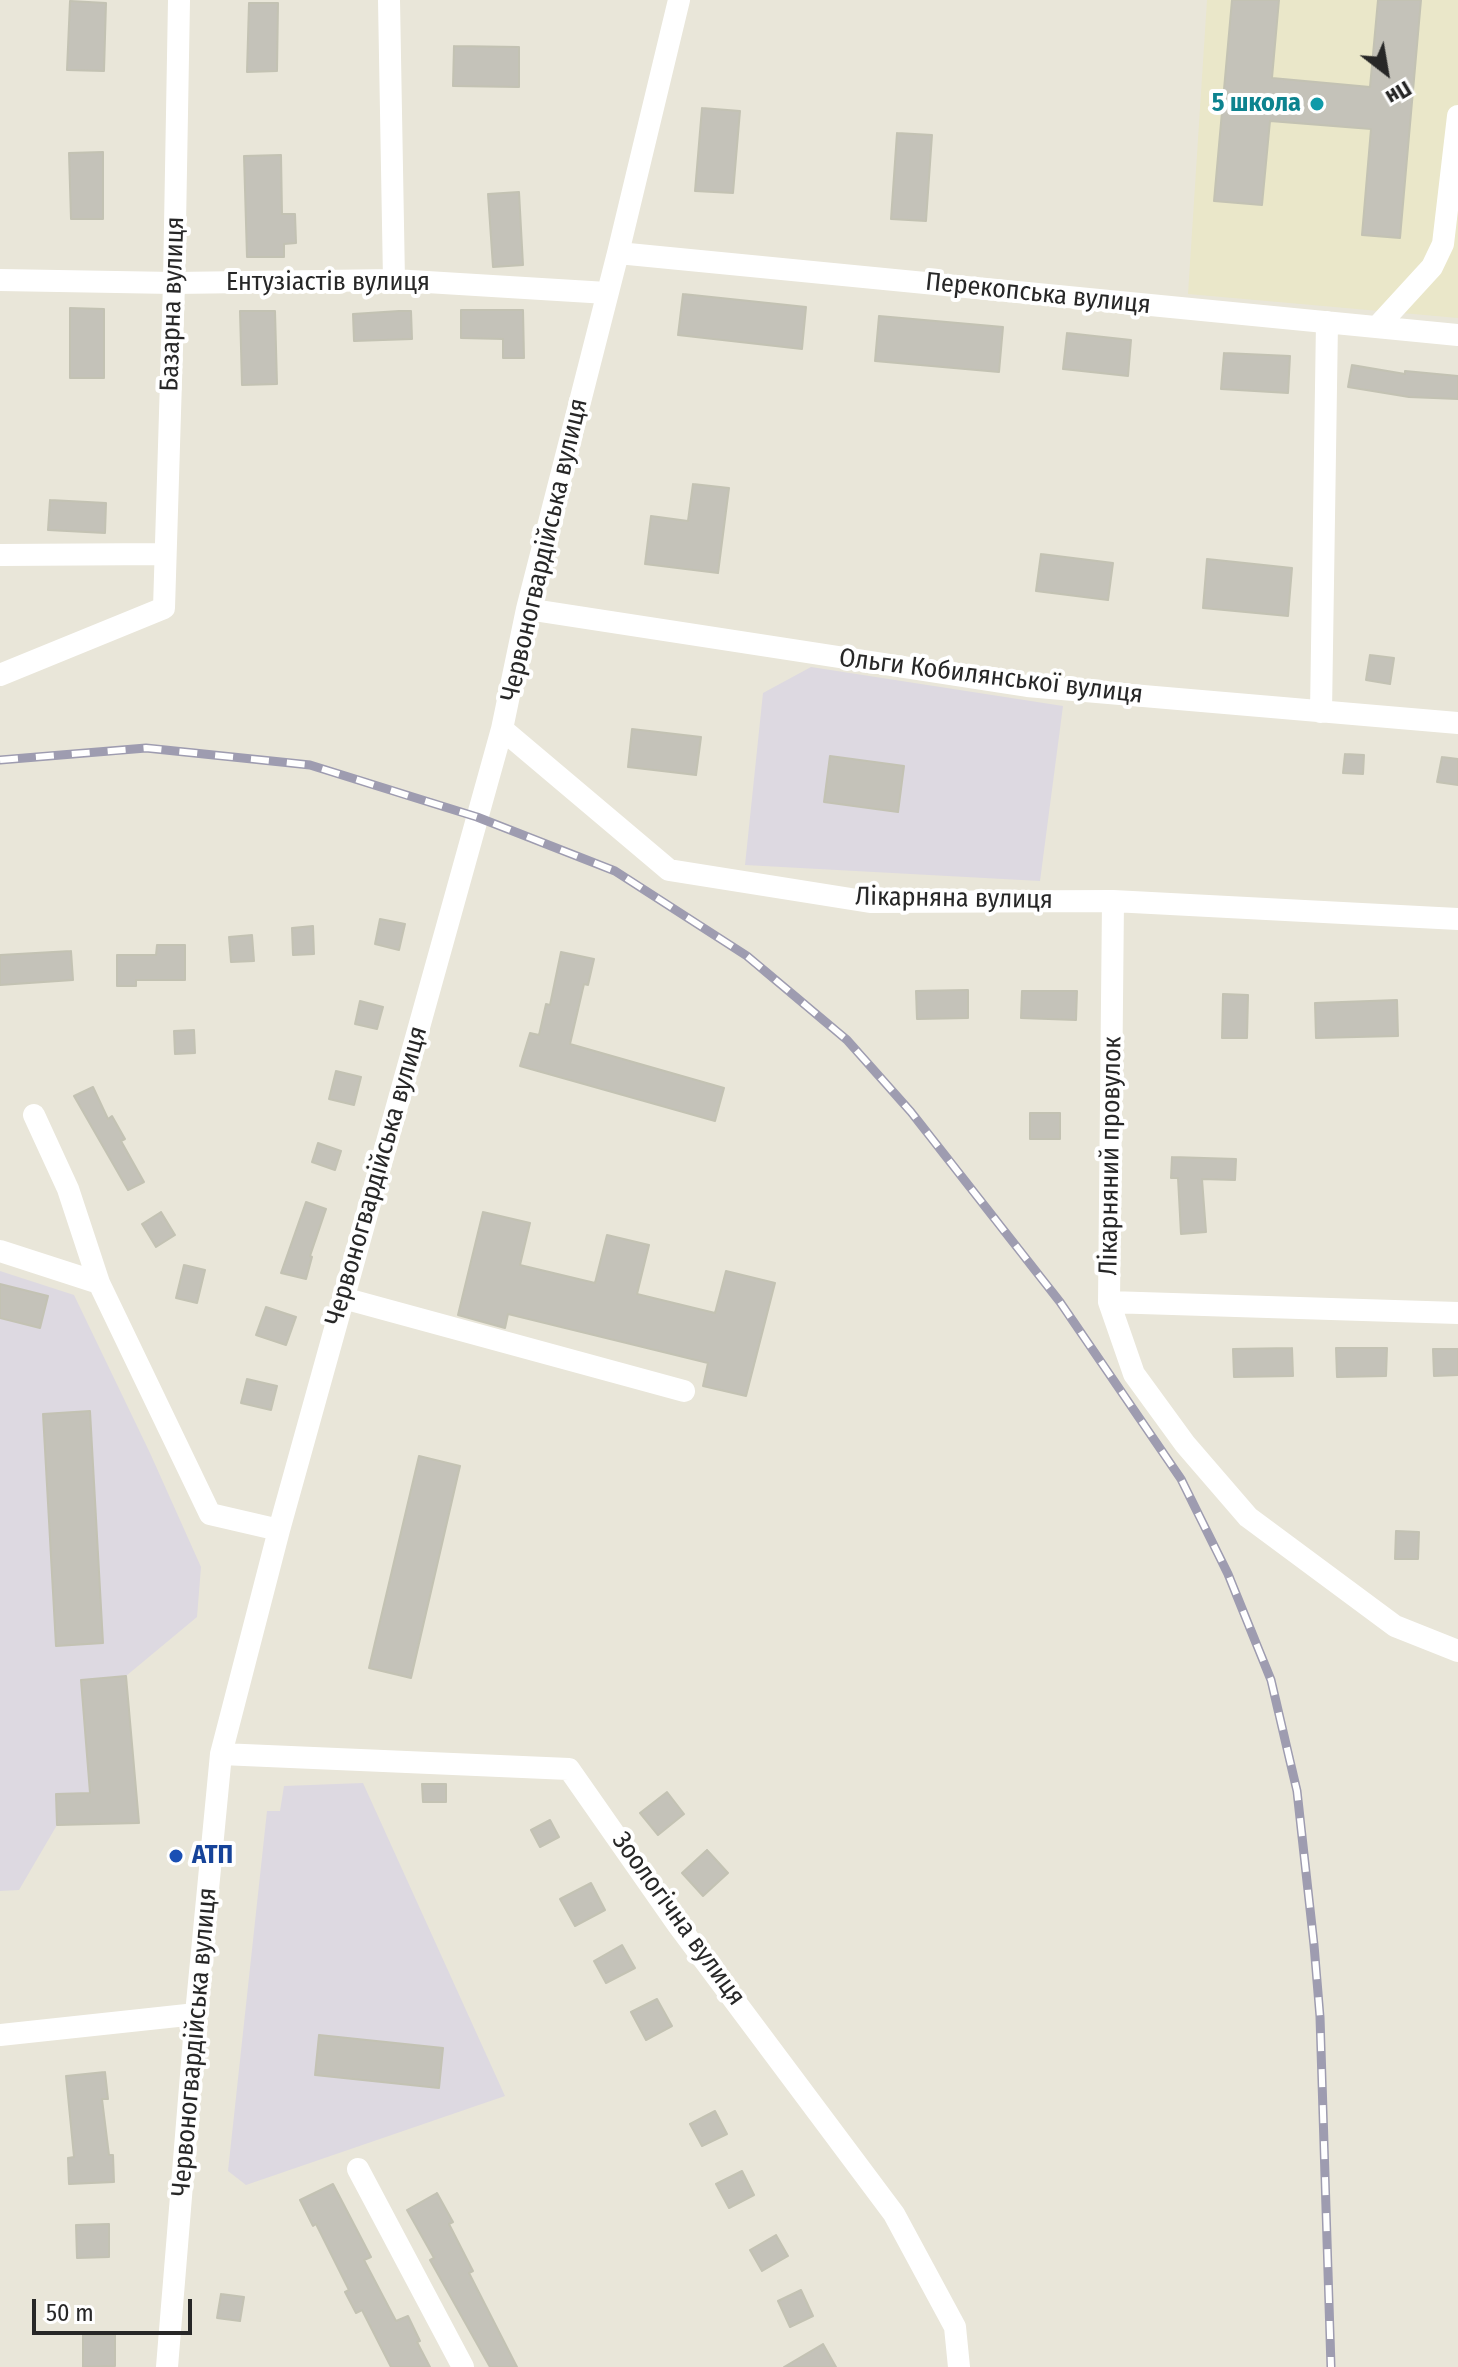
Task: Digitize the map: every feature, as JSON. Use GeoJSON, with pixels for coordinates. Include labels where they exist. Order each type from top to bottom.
{"type":"FeatureCollection","features":[{"type":"Feature","properties":{"kind":"street","name":"Базарна вулиця"},"geometry":{"type":"LineString","coordinates":[[0,675],[164,608],[179,0]]}},
{"type":"Feature","properties":{"kind":"street"},"geometry":{"type":"LineString","coordinates":[[389,0],[394,280]]}},
{"type":"Feature","properties":{"kind":"street","name":"Червоногвардійська вулиця"},"geometry":{"type":"LineString","coordinates":[[167,2367],[221,1754],[279,1530],[502,729],[527,609],[679,0]]}},
{"type":"Feature","properties":{"kind":"street"},"geometry":{"type":"LineString","coordinates":[[1377,327],[1432,267],[1443,244],[1458,116]]}},
{"type":"Feature","properties":{"kind":"street","name":"Перекопська вулиця"},"geometry":{"type":"LineString","coordinates":[[618,253],[1458,335]]}},
{"type":"Feature","properties":{"kind":"street","name":"Ентузіастів вулиця"},"geometry":{"type":"LineString","coordinates":[[0,280],[174,283],[394,280],[607,293]]}},
{"type":"Feature","properties":{"kind":"street"},"geometry":{"type":"LineString","coordinates":[[1321,712],[1327,322]]}},
{"type":"Feature","properties":{"kind":"street"},"geometry":{"type":"LineString","coordinates":[[0,555],[165,554]]}},
{"type":"Feature","properties":{"kind":"street","name":"Ольги Кобилянської вулиця"},"geometry":{"type":"LineString","coordinates":[[527,609],[1027,686],[1458,723]]}},
{"type":"Feature","properties":{"kind":"street","name":"Лікарняна вулиця"},"geometry":{"type":"LineString","coordinates":[[502,729],[669,870],[870,902],[1113,901],[1458,919]]}},
{"type":"Feature","properties":{"kind":"street","name":"Лікарняний провулок"},"geometry":{"type":"LineString","coordinates":[[1113,901],[1109,1302],[1458,1313]]}},
{"type":"Feature","properties":{"kind":"street"},"geometry":{"type":"LineString","coordinates":[[34,1115],[68,1189],[99,1283],[210,1514],[279,1530]]}},
{"type":"Feature","properties":{"kind":"street"},"geometry":{"type":"LineString","coordinates":[[0,1251],[99,1283]]}},
{"type":"Feature","properties":{"kind":"street"},"geometry":{"type":"LineString","coordinates":[[343,1298],[684,1391]]}},
{"type":"Feature","properties":{"kind":"street"},"geometry":{"type":"LineString","coordinates":[[1109,1302],[1134,1374],[1185,1444],[1248,1517],[1395,1626],[1458,1651]]}},
{"type":"Feature","properties":{"kind":"street","name":"Зоологічна вулиця"},"geometry":{"type":"LineString","coordinates":[[221,1754],[569,1769],[678,1925],[894,2214],[955,2327],[959,2367]]}},
{"type":"Feature","properties":{"kind":"street"},"geometry":{"type":"LineString","coordinates":[[0,2035],[196,2014]]}},
{"type":"Feature","properties":{"kind":"street"},"geometry":{"type":"LineString","coordinates":[[358,2169],[463,2367]]}},
{"type":"Feature","properties":{"kind":"shaded area"},"geometry":{"type":"Polygon","coordinates":[[[1207,0],[1458,0],[1458,318],[1188,294],[1207,0]]]}},
{"type":"Feature","properties":{"kind":"shaded area"},"geometry":{"type":"Polygon","coordinates":[[[811,667],[1063,706],[1040,881],[745,865],[763,693],[811,667]]]}},
{"type":"Feature","properties":{"kind":"shaded area"},"geometry":{"type":"Polygon","coordinates":[[[0,1271],[74,1295],[201,1567],[197,1617],[126,1676],[139,1823],[57,1825],[19,1890],[0,1891],[0,1271]]]}},
{"type":"Feature","properties":{"kind":"shaded area"},"geometry":{"type":"Polygon","coordinates":[[[363,1783],[505,2096],[246,2185],[228,2171],[267,1811],[280,1811],[284,1786],[363,1783]]]}},
{"type":"Feature","properties":{"kind":"building","name":"5 школа"},"geometry":{"type":"Polygon","coordinates":[[[1232,0],[1279,0],[1272,78],[1370,87],[1378,0],[1421,0],[1400,238],[1362,235],[1371,129],[1270,121],[1262,205],[1214,201],[1232,0]]]}},
{"type":"Feature","properties":{"kind":"building"},"geometry":{"type":"Polygon","coordinates":[[[70,1],[106,3],[104,71],[67,70],[70,1]]]}},
{"type":"Feature","properties":{"kind":"building"},"geometry":{"type":"Polygon","coordinates":[[[249,3],[278,3],[277,71],[247,72],[249,3]]]}},
{"type":"Feature","properties":{"kind":"building"},"geometry":{"type":"Polygon","coordinates":[[[454,46],[519,47],[519,87],[453,86],[454,46]]]}},
{"type":"Feature","properties":{"kind":"building"},"geometry":{"type":"Polygon","coordinates":[[[702,108],[740,111],[733,193],[695,191],[702,108]]]}},
{"type":"Feature","properties":{"kind":"building"},"geometry":{"type":"Polygon","coordinates":[[[897,133],[932,135],[926,221],[891,219],[897,133]]]}},
{"type":"Feature","properties":{"kind":"building"},"geometry":{"type":"Polygon","coordinates":[[[103,152],[103,219],[71,219],[69,153],[103,152]]]}},
{"type":"Feature","properties":{"kind":"building"},"geometry":{"type":"Polygon","coordinates":[[[281,155],[282,214],[295,214],[296,243],[284,244],[284,257],[247,257],[244,156],[281,155]]]}},
{"type":"Feature","properties":{"kind":"building"},"geometry":{"type":"Polygon","coordinates":[[[519,192],[523,265],[493,267],[488,194],[519,192]]]}},
{"type":"Feature","properties":{"kind":"building"},"geometry":{"type":"Polygon","coordinates":[[[683,294],[806,307],[802,349],[678,335],[683,294]]]}},
{"type":"Feature","properties":{"kind":"building"},"geometry":{"type":"Polygon","coordinates":[[[70,308],[104,309],[104,378],[70,378],[70,308]]]}},
{"type":"Feature","properties":{"kind":"building"},"geometry":{"type":"Polygon","coordinates":[[[461,310],[523,310],[524,358],[503,358],[503,339],[461,338],[461,310]]]}},
{"type":"Feature","properties":{"kind":"building"},"geometry":{"type":"Polygon","coordinates":[[[240,311],[275,311],[277,384],[242,385],[240,311]]]}},
{"type":"Feature","properties":{"kind":"building"},"geometry":{"type":"Polygon","coordinates":[[[411,311],[412,339],[354,341],[353,314],[411,311]]]}},
{"type":"Feature","properties":{"kind":"building"},"geometry":{"type":"Polygon","coordinates":[[[879,316],[1003,327],[999,372],[875,361],[879,316]]]}},
{"type":"Feature","properties":{"kind":"building"},"geometry":{"type":"Polygon","coordinates":[[[1067,333],[1131,340],[1128,376],[1063,369],[1067,333]]]}},
{"type":"Feature","properties":{"kind":"building"},"geometry":{"type":"Polygon","coordinates":[[[1224,353],[1290,356],[1288,393],[1221,389],[1224,353]]]}},
{"type":"Feature","properties":{"kind":"building"},"geometry":{"type":"Polygon","coordinates":[[[1352,365],[1405,374],[1405,371],[1458,376],[1458,399],[1409,397],[1348,387],[1352,365]]]}},
{"type":"Feature","properties":{"kind":"building"},"geometry":{"type":"Polygon","coordinates":[[[693,484],[729,488],[718,573],[645,564],[651,516],[688,521],[693,484]]]}},
{"type":"Feature","properties":{"kind":"building"},"geometry":{"type":"Polygon","coordinates":[[[50,500],[106,503],[105,533],[48,530],[50,500]]]}},
{"type":"Feature","properties":{"kind":"building"},"geometry":{"type":"Polygon","coordinates":[[[1041,554],[1113,563],[1108,600],[1036,591],[1041,554]]]}},
{"type":"Feature","properties":{"kind":"building"},"geometry":{"type":"Polygon","coordinates":[[[1207,559],[1292,568],[1288,616],[1203,608],[1207,559]]]}},
{"type":"Feature","properties":{"kind":"building"},"geometry":{"type":"Polygon","coordinates":[[[1370,655],[1394,658],[1390,684],[1366,680],[1370,655]]]}},
{"type":"Feature","properties":{"kind":"building"},"geometry":{"type":"Polygon","coordinates":[[[632,729],[701,737],[696,775],[628,767],[632,729]]]}},
{"type":"Feature","properties":{"kind":"building"},"geometry":{"type":"Polygon","coordinates":[[[1345,754],[1364,755],[1363,774],[1343,773],[1345,754]]]}},
{"type":"Feature","properties":{"kind":"building"},"geometry":{"type":"Polygon","coordinates":[[[830,756],[904,766],[898,812],[824,802],[830,756]]]}},
{"type":"Feature","properties":{"kind":"building"},"geometry":{"type":"Polygon","coordinates":[[[1442,757],[1458,759],[1458,785],[1437,782],[1442,757]]]}},
{"type":"Feature","properties":{"kind":"building"},"geometry":{"type":"Polygon","coordinates":[[[380,919],[405,924],[399,950],[375,944],[380,919]]]}},
{"type":"Feature","properties":{"kind":"building"},"geometry":{"type":"Polygon","coordinates":[[[313,926],[314,954],[293,955],[292,928],[313,926]]]}},
{"type":"Feature","properties":{"kind":"building"},"geometry":{"type":"Polygon","coordinates":[[[252,935],[254,961],[231,962],[229,937],[252,935]]]}},
{"type":"Feature","properties":{"kind":"building"},"geometry":{"type":"Polygon","coordinates":[[[157,945],[185,945],[185,980],[136,980],[136,986],[117,986],[117,955],[156,955],[157,945]]]}},
{"type":"Feature","properties":{"kind":"building"},"geometry":{"type":"Polygon","coordinates":[[[71,951],[73,980],[0,985],[0,955],[71,951]]]}},
{"type":"Feature","properties":{"kind":"building"},"geometry":{"type":"Polygon","coordinates":[[[561,952],[594,959],[588,985],[584,984],[570,1044],[724,1088],[715,1121],[520,1066],[530,1033],[539,1035],[546,1004],[550,1005],[561,952]]]}},
{"type":"Feature","properties":{"kind":"building"},"geometry":{"type":"Polygon","coordinates":[[[968,990],[968,1018],[917,1019],[916,991],[968,990]]]}},
{"type":"Feature","properties":{"kind":"building"},"geometry":{"type":"Polygon","coordinates":[[[1022,991],[1077,991],[1076,1020],[1021,1018],[1022,991]]]}},
{"type":"Feature","properties":{"kind":"building"},"geometry":{"type":"Polygon","coordinates":[[[1223,994],[1248,995],[1247,1038],[1222,1038],[1223,994]]]}},
{"type":"Feature","properties":{"kind":"building"},"geometry":{"type":"Polygon","coordinates":[[[1397,1000],[1398,1036],[1316,1038],[1315,1003],[1397,1000]]]}},
{"type":"Feature","properties":{"kind":"building"},"geometry":{"type":"Polygon","coordinates":[[[360,1001],[383,1007],[377,1029],[355,1024],[360,1001]]]}},
{"type":"Feature","properties":{"kind":"building"},"geometry":{"type":"Polygon","coordinates":[[[194,1030],[195,1053],[175,1054],[174,1031],[194,1030]]]}},
{"type":"Feature","properties":{"kind":"building"},"geometry":{"type":"Polygon","coordinates":[[[336,1071],[361,1077],[354,1105],[329,1099],[336,1071]]]}},
{"type":"Feature","properties":{"kind":"building"},"geometry":{"type":"Polygon","coordinates":[[[93,1087],[108,1119],[112,1116],[125,1139],[121,1141],[144,1182],[128,1190],[74,1096],[93,1087]]]}},
{"type":"Feature","properties":{"kind":"building"},"geometry":{"type":"Polygon","coordinates":[[[1030,1113],[1060,1113],[1060,1139],[1030,1139],[1030,1113]]]}},
{"type":"Feature","properties":{"kind":"building"},"geometry":{"type":"Polygon","coordinates":[[[318,1143],[341,1151],[335,1170],[312,1162],[318,1143]]]}},
{"type":"Feature","properties":{"kind":"building"},"geometry":{"type":"Polygon","coordinates":[[[1172,1157],[1236,1159],[1235,1180],[1202,1179],[1206,1232],[1181,1234],[1178,1178],[1171,1178],[1172,1157]]]}},
{"type":"Feature","properties":{"kind":"building"},"geometry":{"type":"Polygon","coordinates":[[[306,1202],[326,1209],[310,1256],[306,1279],[281,1273],[306,1202]]]}},
{"type":"Feature","properties":{"kind":"building"},"geometry":{"type":"Polygon","coordinates":[[[161,1212],[175,1235],[156,1247],[142,1224],[161,1212]]]}},
{"type":"Feature","properties":{"kind":"building"},"geometry":{"type":"Polygon","coordinates":[[[483,1212],[530,1223],[520,1265],[595,1283],[607,1235],[649,1245],[637,1294],[715,1313],[726,1271],[775,1283],[746,1396],[703,1386],[708,1363],[508,1314],[505,1328],[458,1315],[483,1212]]]}},
{"type":"Feature","properties":{"kind":"building"},"geometry":{"type":"Polygon","coordinates":[[[184,1265],[205,1270],[197,1303],[176,1298],[184,1265]]]}},
{"type":"Feature","properties":{"kind":"building"},"geometry":{"type":"Polygon","coordinates":[[[0,1284],[48,1296],[40,1328],[0,1318],[0,1284]]]}},
{"type":"Feature","properties":{"kind":"building"},"geometry":{"type":"Polygon","coordinates":[[[266,1307],[296,1317],[286,1345],[256,1335],[266,1307]]]}},
{"type":"Feature","properties":{"kind":"building"},"geometry":{"type":"Polygon","coordinates":[[[1292,1348],[1293,1376],[1234,1377],[1233,1349],[1292,1348]]]}},
{"type":"Feature","properties":{"kind":"building"},"geometry":{"type":"Polygon","coordinates":[[[1336,1348],[1387,1348],[1386,1376],[1337,1377],[1336,1348]]]}},
{"type":"Feature","properties":{"kind":"building"},"geometry":{"type":"Polygon","coordinates":[[[1433,1349],[1458,1349],[1458,1375],[1434,1376],[1433,1349]]]}},
{"type":"Feature","properties":{"kind":"building"},"geometry":{"type":"Polygon","coordinates":[[[247,1379],[277,1386],[271,1410],[241,1403],[247,1379]]]}},
{"type":"Feature","properties":{"kind":"building"},"geometry":{"type":"Polygon","coordinates":[[[90,1411],[103,1643],[56,1646],[43,1414],[90,1411]]]}},
{"type":"Feature","properties":{"kind":"building"},"geometry":{"type":"Polygon","coordinates":[[[419,1456],[460,1466],[411,1678],[369,1668],[419,1456]]]}},
{"type":"Feature","properties":{"kind":"building"},"geometry":{"type":"Polygon","coordinates":[[[1396,1531],[1419,1532],[1418,1559],[1395,1559],[1396,1531]]]}},
{"type":"Feature","properties":{"kind":"building"},"geometry":{"type":"Polygon","coordinates":[[[126,1676],[139,1823],[57,1825],[56,1794],[90,1793],[81,1680],[126,1676]]]}},
{"type":"Feature","properties":{"kind":"building"},"geometry":{"type":"Polygon","coordinates":[[[422,1784],[446,1784],[446,1802],[423,1802],[422,1784]]]}},
{"type":"Feature","properties":{"kind":"building"},"geometry":{"type":"Polygon","coordinates":[[[667,1792],[684,1814],[658,1835],[640,1813],[667,1792]]]}},
{"type":"Feature","properties":{"kind":"building"},"geometry":{"type":"Polygon","coordinates":[[[550,1820],[559,1837],[540,1847],[531,1830],[550,1820]]]}},
{"type":"Feature","properties":{"kind":"building"},"geometry":{"type":"Polygon","coordinates":[[[707,1850],[728,1873],[703,1896],[682,1873],[707,1850]]]}},
{"type":"Feature","properties":{"kind":"building"},"geometry":{"type":"Polygon","coordinates":[[[591,1883],[605,1910],[575,1926],[560,1899],[591,1883]]]}},
{"type":"Feature","properties":{"kind":"building"},"geometry":{"type":"Polygon","coordinates":[[[622,1945],[635,1968],[606,1983],[594,1961],[622,1945]]]}},
{"type":"Feature","properties":{"kind":"building"},"geometry":{"type":"Polygon","coordinates":[[[657,1999],[672,2026],[646,2040],[631,2012],[657,1999]]]}},
{"type":"Feature","properties":{"kind":"building"},"geometry":{"type":"Polygon","coordinates":[[[319,2035],[443,2048],[439,2088],[315,2075],[319,2035]]]}},
{"type":"Feature","properties":{"kind":"building"},"geometry":{"type":"Polygon","coordinates":[[[105,2072],[108,2099],[102,2099],[109,2155],[113,2155],[114,2182],[69,2184],[68,2158],[74,2157],[66,2076],[105,2072]]]}},
{"type":"Feature","properties":{"kind":"building"},"geometry":{"type":"Polygon","coordinates":[[[715,2111],[727,2134],[702,2146],[690,2124],[715,2111]]]}},
{"type":"Feature","properties":{"kind":"building"},"geometry":{"type":"Polygon","coordinates":[[[742,2171],[754,2195],[729,2208],[716,2184],[742,2171]]]}},
{"type":"Feature","properties":{"kind":"building"},"geometry":{"type":"Polygon","coordinates":[[[333,2184],[371,2257],[364,2260],[396,2321],[408,2316],[430,2367],[391,2367],[362,2310],[356,2313],[345,2292],[349,2290],[316,2224],[313,2226],[300,2200],[333,2184]]]}},
{"type":"Feature","properties":{"kind":"building"},"geometry":{"type":"Polygon","coordinates":[[[437,2193],[473,2271],[469,2273],[517,2367],[490,2367],[430,2260],[434,2258],[407,2210],[437,2193]]]}},
{"type":"Feature","properties":{"kind":"building"},"geometry":{"type":"Polygon","coordinates":[[[109,2224],[109,2257],[77,2258],[76,2225],[109,2224]]]}},
{"type":"Feature","properties":{"kind":"building"},"geometry":{"type":"Polygon","coordinates":[[[776,2235],[788,2256],[762,2271],[750,2250],[776,2235]]]}},
{"type":"Feature","properties":{"kind":"building"},"geometry":{"type":"Polygon","coordinates":[[[801,2290],[813,2316],[790,2327],[778,2301],[801,2290]]]}},
{"type":"Feature","properties":{"kind":"building"},"geometry":{"type":"Polygon","coordinates":[[[221,2294],[244,2297],[240,2321],[217,2318],[221,2294]]]}},
{"type":"Feature","properties":{"kind":"building"},"geometry":{"type":"Polygon","coordinates":[[[83,2335],[115,2335],[115,2366],[83,2367],[83,2335]]]}},
{"type":"Feature","properties":{"kind":"building"},"geometry":{"type":"Polygon","coordinates":[[[823,2344],[836,2367],[784,2367],[823,2344]]]}},
{"type":"Feature","properties":{"kind":"railway"},"geometry":{"type":"LineString","coordinates":[[0,760],[146,748],[310,765],[477,817],[615,871],[747,956],[847,1040],[911,1112],[1060,1302],[1181,1479],[1228,1574],[1271,1680],[1297,1791],[1314,1945],[1320,2017],[1331,2367]]}},
{"type":"Feature","properties":{"kind":"place","name":"5 школа"},"geometry":{"type":"Point","coordinates":[1317,104]}},
{"type":"Feature","properties":{"kind":"place","name":"АТП"},"geometry":{"type":"Point","coordinates":[176,1856]}}]}
